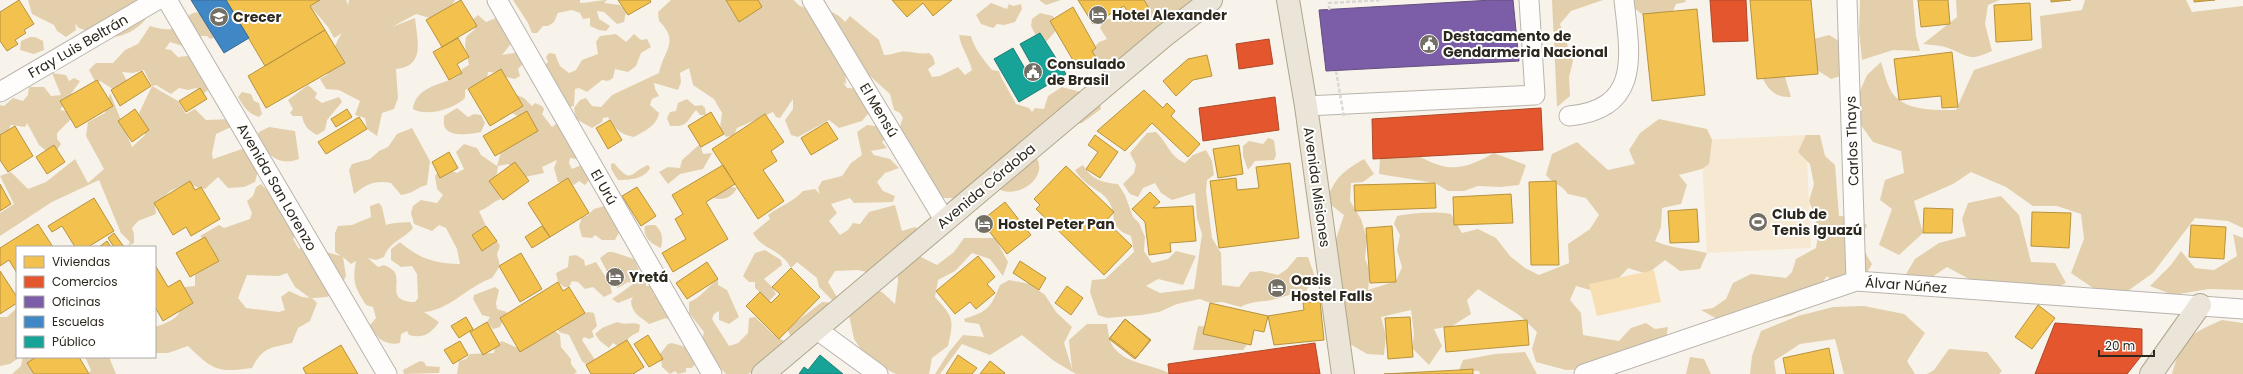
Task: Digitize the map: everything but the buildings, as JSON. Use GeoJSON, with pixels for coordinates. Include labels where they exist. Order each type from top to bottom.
{"type":"FeatureCollection","features":[{"type":"Feature","properties":{"kind":"main road","name":"Avenida Córdoba"},"geometry":{"type":"LineString","coordinates":[[763,374],[1164,36],[1211,0]]}},
{"type":"Feature","properties":{"kind":"main road","name":"Avenida Misiones"},"geometry":{"type":"LineString","coordinates":[[1288,0],[1306,106],[1343,374]]}},
{"type":"Feature","properties":{"kind":"main road"},"geometry":{"type":"LineString","coordinates":[[2151,374],[2200,305]]}},
{"type":"Feature","properties":{"kind":"street","name":"Fray Luis Beltrán"},"geometry":{"type":"LineString","coordinates":[[0,92],[157,0]]}},
{"type":"Feature","properties":{"kind":"street","name":"Avenida San Lorenzo"},"geometry":{"type":"LineString","coordinates":[[167,0],[387,374]]}},
{"type":"Feature","properties":{"kind":"street","name":"El Urú"},"geometry":{"type":"LineString","coordinates":[[497,0],[712,374]]}},
{"type":"Feature","properties":{"kind":"street","name":"El Mensú"},"geometry":{"type":"LineString","coordinates":[[812,0],[946,221]]}},
{"type":"Feature","properties":{"kind":"street"},"geometry":{"type":"LineString","coordinates":[[1306,106],[1535,95],[1529,0]]}},
{"type":"Feature","properties":{"kind":"street"},"geometry":{"type":"LineString","coordinates":[[1569,116],[1589,114],[1603,107],[1614,99],[1623,86],[1628,70],[1630,47],[1624,0]]}},
{"type":"Feature","properties":{"kind":"street","name":"Carlos Thays"},"geometry":{"type":"LineString","coordinates":[[1847,0],[1856,281]]}},
{"type":"Feature","properties":{"kind":"street","name":"Álvar Núñez"},"geometry":{"type":"LineString","coordinates":[[1584,374],[1856,281],[2243,309]]}},
{"type":"Feature","properties":{"kind":"street"},"geometry":{"type":"LineString","coordinates":[[816,329],[878,374]]}},
{"type":"Feature","properties":{"kind":"path"},"geometry":{"type":"LineString","coordinates":[[1329,10],[1329,3],[1383,0]]}},
{"type":"Feature","properties":{"kind":"path"},"geometry":{"type":"LineString","coordinates":[[1336,71],[1344,116]]}},
{"type":"Feature","properties":{"kind":"shaded area"},"geometry":{"type":"Polygon","coordinates":[[[28,0],[156,0],[154,7],[145,20],[132,31],[125,34],[109,37],[98,35],[79,28],[75,24],[76,30],[66,37],[57,31],[54,25],[32,14],[28,0]]]}},
{"type":"Feature","properties":{"kind":"shaded area"},"geometry":{"type":"Polygon","coordinates":[[[305,0],[346,0],[348,5],[349,0],[455,0],[449,10],[433,19],[416,14],[392,27],[415,18],[418,51],[412,63],[406,67],[396,69],[398,98],[394,109],[382,113],[377,136],[367,129],[365,118],[355,115],[360,101],[339,90],[326,89],[320,79],[327,75],[334,48],[342,33],[334,38],[328,27],[305,0]]]}},
{"type":"Feature","properties":{"kind":"shaded area"},"geometry":{"type":"Polygon","coordinates":[[[513,0],[580,0],[580,3],[607,0],[604,3],[620,5],[626,12],[624,22],[617,24],[604,12],[597,11],[599,19],[610,26],[606,31],[590,26],[590,18],[583,19],[580,13],[572,10],[558,13],[554,22],[548,26],[543,26],[537,33],[532,33],[528,23],[513,0]]]}},
{"type":"Feature","properties":{"kind":"shaded area"},"geometry":{"type":"Polygon","coordinates":[[[671,0],[794,0],[804,8],[832,12],[845,22],[850,16],[879,40],[884,55],[903,52],[929,53],[933,57],[935,64],[928,69],[932,77],[940,76],[958,67],[965,75],[972,70],[961,44],[959,35],[971,36],[982,58],[992,70],[999,71],[1016,104],[1029,108],[1032,112],[1035,108],[1044,109],[1048,96],[1062,87],[1092,96],[1097,99],[1101,109],[1082,123],[1070,125],[1035,153],[1039,164],[1039,172],[1030,184],[1016,191],[1008,192],[1000,190],[994,185],[963,192],[954,198],[941,198],[910,161],[904,151],[901,140],[900,129],[903,118],[900,113],[894,110],[890,94],[870,76],[864,73],[845,71],[846,84],[843,82],[847,88],[861,89],[872,109],[862,121],[839,128],[829,120],[798,137],[791,135],[785,120],[793,109],[793,99],[780,118],[776,117],[773,112],[737,128],[734,135],[726,137],[720,128],[722,113],[714,99],[693,85],[689,68],[680,73],[681,82],[678,90],[654,83],[655,89],[659,96],[652,99],[650,105],[659,113],[658,118],[650,128],[634,137],[619,131],[608,117],[603,118],[602,122],[592,128],[576,119],[574,108],[580,100],[586,98],[592,106],[601,107],[612,95],[659,73],[670,40],[665,28],[659,21],[658,12],[671,0]]]}},
{"type":"Feature","properties":{"kind":"shaded area"},"geometry":{"type":"Polygon","coordinates":[[[1039,0],[1061,0],[1046,5],[1039,0]]]}},
{"type":"Feature","properties":{"kind":"shaded area"},"geometry":{"type":"Polygon","coordinates":[[[1144,0],[1207,0],[1120,59],[1102,63],[1093,61],[1090,52],[1099,42],[1107,39],[1100,28],[1104,20],[1125,16],[1134,20],[1149,9],[1144,0]]]}},
{"type":"Feature","properties":{"kind":"shaded area"},"geometry":{"type":"Polygon","coordinates":[[[1552,0],[1603,0],[1571,11],[1560,24],[1573,61],[1569,77],[1570,96],[1557,107],[1552,0]]]}},
{"type":"Feature","properties":{"kind":"shaded area"},"geometry":{"type":"Polygon","coordinates":[[[1615,0],[1685,0],[1686,2],[1676,4],[1667,25],[1648,19],[1629,4],[1615,0]]]}},
{"type":"Feature","properties":{"kind":"shaded area"},"geometry":{"type":"Polygon","coordinates":[[[1860,0],[1913,0],[1916,36],[1920,51],[1893,50],[1862,60],[1859,32],[1860,0]]]}},
{"type":"Feature","properties":{"kind":"shaded area"},"geometry":{"type":"Polygon","coordinates":[[[1956,0],[2000,0],[1988,5],[1985,24],[1992,51],[1978,56],[1969,57],[1945,47],[1923,44],[1957,17],[1956,0]]]}},
{"type":"Feature","properties":{"kind":"shaded area"},"geometry":{"type":"Polygon","coordinates":[[[2085,0],[2186,0],[2192,12],[2243,6],[2243,228],[2228,221],[2195,218],[2153,273],[2126,292],[2096,290],[2071,273],[2084,239],[2081,214],[2057,206],[2033,206],[2006,187],[1971,172],[1953,184],[1914,201],[1923,233],[1899,255],[1879,245],[1892,209],[1880,200],[1885,180],[1904,173],[1901,151],[1873,142],[1851,111],[1867,75],[1881,62],[1890,89],[1895,97],[1902,102],[1910,106],[1920,108],[1956,110],[1974,70],[2042,48],[2040,16],[2082,10],[2085,0]]]}},
{"type":"Feature","properties":{"kind":"shaded area"},"geometry":{"type":"Polygon","coordinates":[[[991,3],[1007,9],[1009,4],[1013,6],[1021,4],[1022,9],[1015,22],[1004,25],[997,24],[993,28],[981,24],[976,15],[991,3]]]}},
{"type":"Feature","properties":{"kind":"shaded area"},"geometry":{"type":"Polygon","coordinates":[[[196,12],[200,14],[216,37],[210,39],[207,36],[201,36],[202,40],[186,47],[170,42],[165,49],[171,50],[178,57],[208,54],[218,67],[222,79],[203,94],[197,88],[188,90],[179,88],[171,94],[156,85],[152,86],[144,70],[133,73],[122,72],[129,84],[116,91],[100,81],[96,83],[89,70],[96,63],[113,63],[125,50],[138,44],[150,26],[170,29],[178,27],[188,21],[189,15],[196,12]]]}},
{"type":"Feature","properties":{"kind":"shaded area"},"geometry":{"type":"Polygon","coordinates":[[[1040,13],[1053,16],[1059,27],[1046,42],[1037,38],[1031,26],[1032,19],[1040,13]]]}},
{"type":"Feature","properties":{"kind":"shaded area"},"geometry":{"type":"Polygon","coordinates":[[[478,15],[486,22],[499,17],[514,40],[502,55],[519,52],[522,58],[522,65],[518,69],[520,76],[515,79],[506,77],[503,73],[488,72],[486,83],[476,89],[470,87],[465,90],[465,98],[454,105],[440,111],[433,112],[413,109],[416,99],[422,92],[430,87],[455,78],[460,74],[462,69],[469,65],[465,46],[466,37],[475,29],[472,20],[478,15]]]}},
{"type":"Feature","properties":{"kind":"shaded area"},"geometry":{"type":"Polygon","coordinates":[[[616,34],[626,42],[634,34],[641,40],[647,39],[651,47],[641,53],[636,66],[628,72],[615,69],[613,78],[608,81],[602,80],[587,92],[579,88],[575,89],[574,106],[568,107],[552,89],[555,82],[552,77],[540,70],[548,62],[546,57],[549,53],[555,54],[560,66],[569,73],[576,70],[582,60],[598,54],[596,42],[600,36],[616,34]]]}},
{"type":"Feature","properties":{"kind":"shaded area"},"geometry":{"type":"Polygon","coordinates":[[[1829,35],[1839,41],[1854,58],[1850,73],[1831,79],[1817,70],[1814,39],[1829,35]]]}},
{"type":"Feature","properties":{"kind":"shaded area"},"geometry":{"type":"Polygon","coordinates":[[[30,37],[35,37],[43,41],[44,50],[34,54],[20,50],[21,41],[30,37]]]}},
{"type":"Feature","properties":{"kind":"shaded area"},"geometry":{"type":"Polygon","coordinates":[[[52,73],[66,75],[69,81],[74,78],[80,81],[60,110],[66,111],[71,119],[57,133],[57,139],[61,144],[57,150],[49,153],[39,145],[27,123],[25,127],[11,125],[7,133],[0,137],[0,105],[4,106],[13,98],[23,101],[28,95],[29,87],[44,87],[51,96],[61,95],[52,73]]]}},
{"type":"Feature","properties":{"kind":"shaded area"},"geometry":{"type":"Polygon","coordinates":[[[1770,76],[1785,77],[1791,97],[1778,95],[1768,87],[1763,79],[1770,76]]]}},
{"type":"Feature","properties":{"kind":"shaded area"},"geometry":{"type":"Polygon","coordinates":[[[308,85],[317,93],[315,98],[322,103],[339,97],[342,102],[327,120],[325,130],[317,135],[307,127],[302,116],[293,116],[290,113],[293,109],[288,100],[308,85]]]}},
{"type":"Feature","properties":{"kind":"shaded area"},"geometry":{"type":"Polygon","coordinates":[[[152,86],[178,101],[186,114],[195,109],[206,120],[230,119],[231,127],[216,134],[212,154],[213,159],[242,149],[248,149],[259,167],[255,182],[244,187],[228,188],[218,177],[205,189],[186,184],[170,191],[155,205],[156,214],[138,221],[132,228],[134,243],[128,246],[130,242],[121,233],[99,180],[52,202],[0,236],[0,213],[14,204],[0,176],[11,172],[28,189],[46,182],[75,159],[88,183],[104,169],[86,136],[88,122],[105,113],[110,93],[132,147],[145,135],[139,113],[152,86]]]}},
{"type":"Feature","properties":{"kind":"shaded area"},"geometry":{"type":"Polygon","coordinates":[[[242,92],[251,94],[254,101],[259,103],[262,114],[259,117],[249,112],[242,104],[238,97],[242,92]]]}},
{"type":"Feature","properties":{"kind":"shaded area"},"geometry":{"type":"Polygon","coordinates":[[[517,95],[524,98],[532,106],[535,103],[542,106],[544,109],[542,114],[552,127],[557,123],[582,160],[570,158],[569,163],[572,169],[581,165],[591,178],[585,185],[579,181],[574,185],[567,179],[564,182],[558,182],[554,168],[557,160],[542,167],[544,173],[525,177],[508,164],[498,166],[496,179],[501,199],[479,211],[486,226],[472,235],[482,251],[497,241],[500,246],[497,254],[500,266],[492,278],[475,286],[442,307],[424,312],[439,322],[433,330],[422,336],[409,335],[407,331],[401,334],[400,343],[395,344],[385,342],[378,337],[370,325],[376,318],[373,307],[366,305],[355,284],[354,275],[356,261],[351,264],[343,257],[346,276],[341,286],[327,297],[312,298],[317,303],[310,321],[298,328],[292,343],[278,346],[264,352],[252,368],[223,370],[216,368],[210,365],[188,346],[168,353],[156,353],[156,327],[172,320],[179,313],[182,301],[181,294],[185,287],[195,286],[195,275],[217,262],[210,244],[200,236],[219,225],[224,228],[250,219],[252,213],[247,201],[253,196],[256,187],[261,184],[267,190],[278,189],[300,226],[293,239],[299,249],[304,246],[341,256],[335,252],[335,233],[338,226],[352,225],[371,217],[370,206],[379,203],[382,207],[386,225],[410,222],[413,228],[389,248],[384,257],[376,260],[368,258],[378,267],[384,265],[393,270],[396,277],[396,291],[400,299],[415,302],[418,298],[417,274],[412,266],[401,267],[391,260],[391,249],[400,242],[407,248],[427,259],[442,263],[460,264],[457,249],[446,228],[439,225],[432,231],[414,224],[411,213],[413,206],[421,200],[437,203],[443,195],[437,189],[435,176],[442,166],[457,173],[464,169],[456,152],[464,144],[477,148],[481,155],[497,166],[502,148],[531,121],[530,115],[523,119],[512,113],[517,95]],[[287,273],[279,276],[247,275],[238,298],[246,308],[279,312],[285,310],[281,297],[289,291],[302,297],[310,298],[295,287],[287,273]]]}},
{"type":"Feature","properties":{"kind":"shaded area"},"geometry":{"type":"Polygon","coordinates":[[[687,99],[695,106],[702,105],[705,108],[706,115],[700,115],[696,110],[684,125],[670,126],[667,118],[670,112],[676,111],[678,103],[687,99]]]}},
{"type":"Feature","properties":{"kind":"shaded area"},"geometry":{"type":"Polygon","coordinates":[[[457,108],[468,117],[474,114],[481,115],[485,123],[481,132],[457,134],[449,132],[445,128],[444,116],[457,108]]]}},
{"type":"Feature","properties":{"kind":"shaded area"},"geometry":{"type":"Polygon","coordinates":[[[1659,119],[1707,129],[1712,140],[1709,164],[1702,169],[1679,175],[1687,185],[1681,204],[1662,208],[1661,227],[1655,241],[1667,246],[1707,253],[1700,269],[1680,271],[1665,260],[1647,274],[1628,268],[1605,294],[1576,286],[1570,300],[1581,313],[1583,335],[1619,341],[1631,328],[1646,323],[1655,329],[1668,327],[1664,351],[1587,369],[1566,370],[1536,362],[1532,349],[1537,332],[1519,315],[1478,289],[1467,300],[1471,314],[1452,326],[1434,329],[1442,346],[1429,365],[1412,348],[1414,334],[1411,310],[1381,317],[1386,336],[1384,355],[1367,354],[1350,344],[1341,273],[1333,248],[1344,215],[1326,201],[1336,181],[1350,168],[1364,159],[1374,174],[1363,182],[1351,183],[1350,201],[1361,219],[1367,239],[1365,259],[1370,271],[1368,290],[1396,281],[1402,267],[1397,250],[1400,235],[1394,224],[1397,216],[1417,213],[1451,214],[1462,233],[1478,229],[1496,238],[1510,256],[1525,268],[1539,275],[1569,263],[1568,244],[1590,229],[1599,215],[1586,198],[1568,194],[1563,188],[1546,175],[1552,154],[1577,142],[1608,170],[1635,164],[1629,150],[1640,133],[1659,119]]]}},
{"type":"Feature","properties":{"kind":"shaded area"},"geometry":{"type":"Polygon","coordinates":[[[867,125],[883,127],[888,137],[882,142],[887,148],[871,151],[874,155],[890,159],[899,168],[885,173],[877,182],[883,191],[895,196],[893,202],[854,203],[850,198],[831,204],[837,213],[829,221],[840,235],[848,230],[853,223],[860,224],[869,212],[895,205],[902,231],[915,227],[922,232],[924,239],[914,252],[900,259],[893,257],[883,264],[875,274],[858,270],[835,271],[828,282],[843,307],[837,307],[827,320],[817,323],[793,341],[787,329],[822,302],[835,303],[819,287],[817,278],[797,262],[791,268],[782,257],[761,243],[753,233],[770,219],[768,215],[795,198],[803,191],[815,189],[820,194],[818,188],[822,181],[842,176],[851,163],[862,155],[857,132],[867,125]]]}},
{"type":"Feature","properties":{"kind":"shaded area"},"geometry":{"type":"Polygon","coordinates":[[[269,127],[295,131],[299,159],[292,161],[280,160],[274,158],[265,150],[256,140],[259,132],[269,127]]]}},
{"type":"Feature","properties":{"kind":"shaded area"},"geometry":{"type":"Polygon","coordinates":[[[412,128],[430,161],[427,185],[401,195],[391,183],[380,182],[367,185],[354,194],[349,170],[352,164],[370,159],[379,151],[388,147],[397,134],[412,128]]]}},
{"type":"Feature","properties":{"kind":"shaded area"},"geometry":{"type":"Polygon","coordinates":[[[1156,132],[1172,153],[1185,163],[1193,155],[1206,150],[1212,161],[1214,175],[1207,180],[1206,191],[1212,238],[1221,253],[1222,285],[1239,287],[1250,272],[1261,271],[1278,275],[1287,269],[1297,257],[1308,257],[1315,277],[1306,291],[1272,300],[1252,303],[1241,307],[1222,302],[1210,303],[1200,299],[1177,304],[1159,312],[1142,315],[1107,318],[1098,315],[1090,292],[1092,280],[1105,279],[1134,252],[1131,236],[1122,232],[1114,224],[1113,212],[1106,197],[1087,184],[1075,170],[1083,165],[1093,177],[1107,183],[1118,184],[1125,195],[1133,217],[1139,223],[1145,237],[1144,251],[1152,263],[1168,259],[1176,251],[1196,256],[1183,285],[1158,279],[1146,286],[1160,293],[1194,289],[1202,234],[1197,218],[1195,193],[1172,200],[1161,193],[1155,183],[1143,188],[1138,197],[1130,194],[1123,184],[1134,173],[1136,165],[1130,153],[1147,133],[1156,132]]]}},
{"type":"Feature","properties":{"kind":"shaded area"},"geometry":{"type":"Polygon","coordinates":[[[1806,135],[1811,248],[1707,253],[1701,140],[1806,135]]]}},
{"type":"Feature","properties":{"kind":"shaded area"},"geometry":{"type":"Polygon","coordinates":[[[1806,135],[1820,135],[1825,156],[1835,165],[1839,216],[1854,217],[1867,225],[1862,241],[1866,254],[1872,264],[1862,281],[1838,287],[1827,276],[1822,283],[1818,303],[1790,316],[1775,319],[1757,315],[1721,321],[1701,310],[1713,308],[1726,299],[1733,283],[1751,274],[1786,278],[1792,272],[1796,259],[1816,248],[1818,235],[1815,216],[1809,201],[1814,184],[1810,164],[1798,152],[1806,135]]]}},
{"type":"Feature","properties":{"kind":"shaded area"},"geometry":{"type":"Polygon","coordinates":[[[1268,138],[1274,140],[1276,155],[1274,160],[1255,161],[1248,170],[1243,156],[1243,146],[1249,141],[1263,144],[1268,138]]]}},
{"type":"Feature","properties":{"kind":"shaded area"},"geometry":{"type":"Polygon","coordinates":[[[700,144],[703,154],[712,153],[703,169],[680,174],[668,184],[659,172],[668,167],[680,168],[682,160],[700,144]]]}},
{"type":"Feature","properties":{"kind":"shaded area"},"geometry":{"type":"Polygon","coordinates":[[[1405,150],[1435,164],[1446,167],[1461,167],[1468,165],[1494,153],[1526,165],[1519,185],[1501,187],[1478,186],[1464,191],[1448,191],[1435,183],[1379,174],[1380,158],[1405,150]]]}},
{"type":"Feature","properties":{"kind":"shaded area"},"geometry":{"type":"Polygon","coordinates":[[[614,163],[624,174],[628,175],[631,175],[648,165],[650,168],[640,177],[618,180],[611,169],[611,164],[614,163]]]}},
{"type":"Feature","properties":{"kind":"shaded area"},"geometry":{"type":"Polygon","coordinates":[[[726,186],[737,188],[732,195],[726,198],[718,199],[710,197],[726,186]]]}},
{"type":"Feature","properties":{"kind":"shaded area"},"geometry":{"type":"Polygon","coordinates":[[[2001,196],[2019,215],[2031,262],[2055,263],[2066,283],[2043,294],[1991,291],[1947,267],[1920,285],[1900,284],[1915,259],[1939,243],[1966,236],[1962,219],[1968,203],[2001,196]]]}},
{"type":"Feature","properties":{"kind":"shaded area"},"geometry":{"type":"Polygon","coordinates":[[[608,205],[623,225],[615,240],[602,240],[595,235],[592,238],[582,237],[579,226],[582,217],[587,216],[594,209],[608,205]]]}},
{"type":"Feature","properties":{"kind":"shaded area"},"geometry":{"type":"Polygon","coordinates":[[[655,225],[661,233],[661,248],[648,240],[646,237],[644,230],[645,226],[655,225]]]}},
{"type":"Feature","properties":{"kind":"shaded area"},"geometry":{"type":"Polygon","coordinates":[[[2233,234],[2243,238],[2243,290],[2209,289],[2173,295],[2150,286],[2171,265],[2181,251],[2195,268],[2214,270],[2237,256],[2233,234]]]}},
{"type":"Feature","properties":{"kind":"shaded area"},"geometry":{"type":"Polygon","coordinates":[[[964,238],[995,238],[1008,262],[1003,276],[990,259],[972,253],[955,271],[938,280],[935,297],[946,310],[952,324],[948,346],[932,358],[929,374],[896,374],[869,361],[854,339],[848,310],[864,289],[882,292],[895,304],[898,281],[897,262],[915,254],[937,265],[954,252],[964,238]]]}},
{"type":"Feature","properties":{"kind":"shaded area"},"geometry":{"type":"Polygon","coordinates":[[[765,250],[781,260],[782,265],[764,279],[772,287],[776,294],[769,301],[755,288],[755,282],[749,282],[743,276],[755,253],[765,250]]]}},
{"type":"Feature","properties":{"kind":"shaded area"},"geometry":{"type":"Polygon","coordinates":[[[608,252],[613,252],[634,259],[641,274],[648,276],[646,286],[653,286],[653,294],[658,296],[671,321],[666,318],[649,324],[633,309],[631,301],[633,297],[618,303],[612,299],[633,284],[628,282],[618,288],[614,285],[600,258],[608,252]]]}},
{"type":"Feature","properties":{"kind":"shaded area"},"geometry":{"type":"Polygon","coordinates":[[[576,255],[584,260],[585,266],[596,262],[610,284],[612,293],[604,297],[593,287],[585,289],[578,282],[572,281],[569,287],[564,287],[558,282],[556,273],[568,267],[569,256],[576,255]]]}},
{"type":"Feature","properties":{"kind":"shaded area"},"geometry":{"type":"Polygon","coordinates":[[[1654,270],[1661,302],[1597,316],[1589,284],[1654,270]]]}},
{"type":"Feature","properties":{"kind":"shaded area"},"geometry":{"type":"Polygon","coordinates":[[[718,279],[718,285],[727,290],[739,317],[729,324],[719,320],[719,311],[714,314],[712,319],[729,346],[738,343],[748,333],[749,318],[755,317],[774,335],[784,341],[789,340],[754,371],[748,374],[726,374],[704,352],[702,340],[704,332],[689,313],[689,302],[701,295],[718,279]]]}},
{"type":"Feature","properties":{"kind":"shaded area"},"geometry":{"type":"Polygon","coordinates":[[[1009,280],[1030,284],[1045,295],[1056,312],[1072,327],[1064,343],[1072,369],[1069,340],[1087,324],[1107,324],[1112,345],[1123,356],[1171,374],[1076,374],[1054,361],[1022,335],[990,355],[962,344],[940,374],[935,374],[949,352],[963,335],[984,337],[979,324],[965,322],[964,319],[978,314],[987,308],[994,299],[1000,285],[1009,280]]]}},
{"type":"Feature","properties":{"kind":"shaded area"},"geometry":{"type":"Polygon","coordinates":[[[495,287],[499,290],[496,303],[497,309],[507,312],[500,327],[493,329],[487,322],[490,317],[482,315],[473,299],[474,295],[495,287]]]}},
{"type":"Feature","properties":{"kind":"shaded area"},"geometry":{"type":"Polygon","coordinates":[[[1864,306],[1904,314],[1925,333],[1907,361],[1915,374],[1844,374],[1835,339],[1800,344],[1774,361],[1776,374],[1750,374],[1752,356],[1761,331],[1798,316],[1833,307],[1864,306]]]}},
{"type":"Feature","properties":{"kind":"shaded area"},"geometry":{"type":"Polygon","coordinates":[[[16,309],[16,358],[19,358],[10,364],[0,366],[0,317],[7,317],[16,309]]]}},
{"type":"Feature","properties":{"kind":"shaded area"},"geometry":{"type":"Polygon","coordinates":[[[588,312],[594,313],[597,326],[592,331],[594,337],[589,339],[584,337],[582,340],[595,360],[593,371],[582,361],[569,335],[559,332],[557,328],[588,312]]]}},
{"type":"Feature","properties":{"kind":"shaded area"},"geometry":{"type":"Polygon","coordinates":[[[2222,320],[2243,323],[2243,374],[2172,374],[2179,353],[2188,339],[2202,329],[2222,320]]]}},
{"type":"Feature","properties":{"kind":"shaded area"},"geometry":{"type":"Polygon","coordinates":[[[617,322],[623,324],[634,323],[640,325],[639,332],[629,338],[626,345],[618,346],[613,343],[609,348],[600,341],[595,334],[602,328],[617,322]]]}},
{"type":"Feature","properties":{"kind":"shaded area"},"geometry":{"type":"Polygon","coordinates":[[[1240,322],[1253,336],[1243,350],[1193,350],[1198,326],[1213,327],[1240,322]]]}},
{"type":"Feature","properties":{"kind":"shaded area"},"geometry":{"type":"Polygon","coordinates":[[[555,331],[560,335],[561,347],[571,359],[571,364],[577,372],[574,374],[457,374],[459,361],[466,359],[470,354],[494,353],[495,346],[502,341],[518,348],[536,332],[545,337],[555,331]]]}},
{"type":"Feature","properties":{"kind":"shaded area"},"geometry":{"type":"Polygon","coordinates":[[[672,343],[693,349],[698,360],[692,368],[686,368],[686,372],[678,374],[675,371],[670,374],[662,367],[660,354],[668,344],[672,343]]]}},
{"type":"Feature","properties":{"kind":"shaded area"},"geometry":{"type":"Polygon","coordinates":[[[1949,349],[1987,352],[2002,371],[1999,374],[1927,374],[1934,370],[1949,349]]]}},
{"type":"Feature","properties":{"kind":"shaded area"},"geometry":{"type":"Polygon","coordinates":[[[1525,352],[1537,374],[1480,374],[1479,371],[1459,370],[1463,360],[1495,354],[1525,352]]]}},
{"type":"Feature","properties":{"kind":"shaded area"},"geometry":{"type":"Polygon","coordinates":[[[1690,357],[1704,359],[1711,374],[1686,374],[1690,357]]]}},
{"type":"Feature","properties":{"kind":"shaded area"},"geometry":{"type":"Polygon","coordinates":[[[23,358],[41,358],[33,374],[12,374],[21,366],[23,358]]]}},
{"type":"Feature","properties":{"kind":"shaded area"},"geometry":{"type":"Polygon","coordinates":[[[85,358],[109,358],[116,374],[88,374],[91,370],[85,358]]]}},
{"type":"Feature","properties":{"kind":"shaded area"},"geometry":{"type":"Polygon","coordinates":[[[420,361],[424,362],[426,366],[440,367],[439,373],[404,374],[403,370],[420,361]]]}},
{"type":"Feature","properties":{"kind":"place","name":"Hotel Alexander"},"geometry":{"type":"Point","coordinates":[1098,15]}},
{"type":"Feature","properties":{"kind":"place","name":"Crecer"},"geometry":{"type":"Point","coordinates":[219,17]}},
{"type":"Feature","properties":{"kind":"place","name":"Destacamento de Gendarmerìa Nacional"},"geometry":{"type":"Point","coordinates":[1429,44]}},
{"type":"Feature","properties":{"kind":"place","name":"Consulado de Brasil"},"geometry":{"type":"Point","coordinates":[1033,72]}},
{"type":"Feature","properties":{"kind":"place","name":"Club de Tenis Iguazú"},"geometry":{"type":"Point","coordinates":[1758,222]}},
{"type":"Feature","properties":{"kind":"place","name":"Hostel Peter Pan"},"geometry":{"type":"Point","coordinates":[984,224]}},
{"type":"Feature","properties":{"kind":"place","name":"Yretá"},"geometry":{"type":"Point","coordinates":[615,277]}},
{"type":"Feature","properties":{"kind":"place","name":"Oasis Hostel Falls"},"geometry":{"type":"Point","coordinates":[1277,288]}}]}
